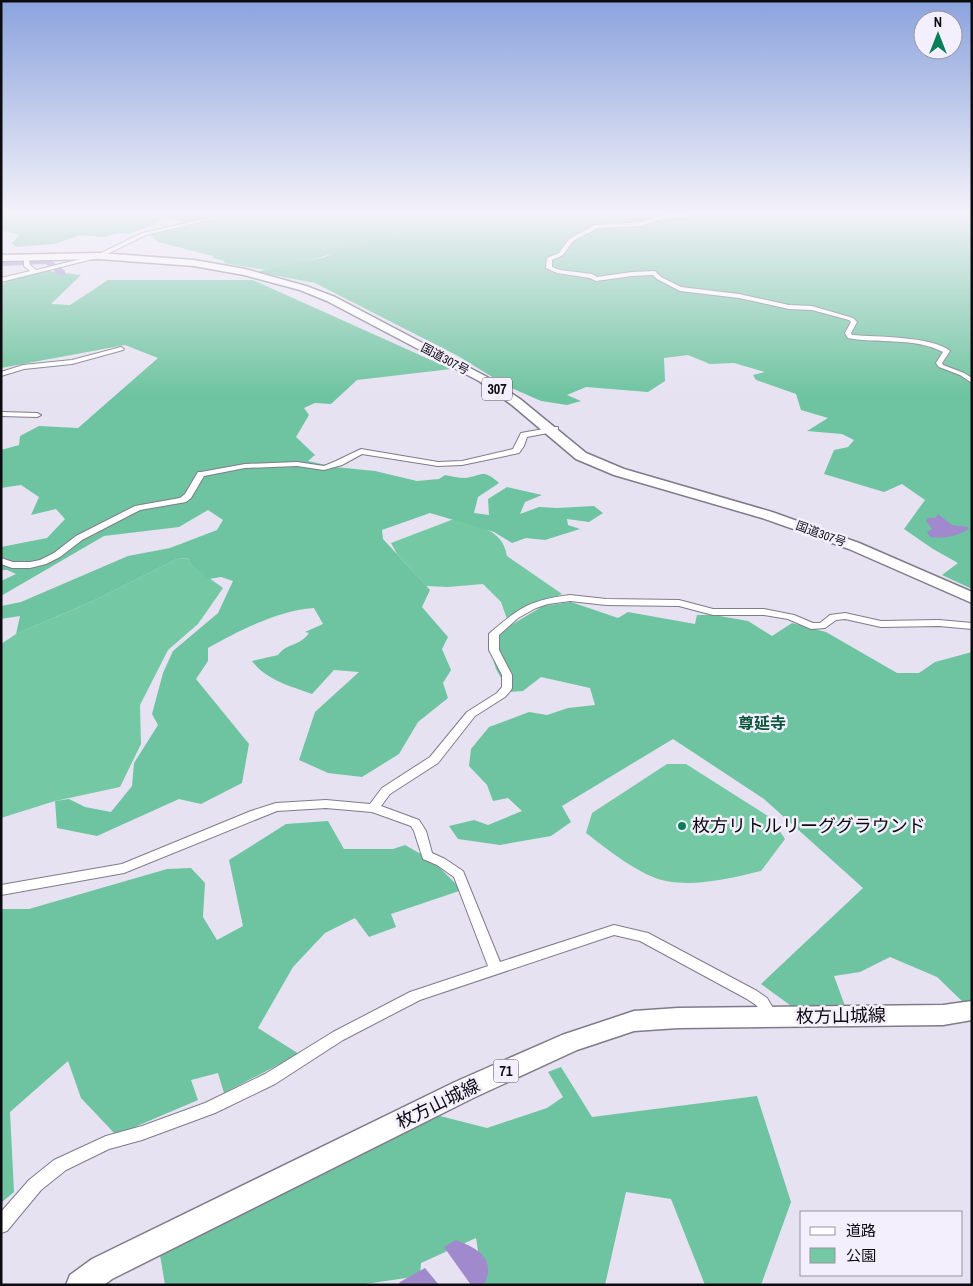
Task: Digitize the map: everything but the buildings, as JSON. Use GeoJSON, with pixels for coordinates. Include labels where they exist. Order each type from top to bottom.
{"type":"FeatureCollection","features":[{"type":"Feature","properties":{"kind":"main road","name":"国道307号"},"geometry":{"type":"LineString","coordinates":[[256,275],[303,288],[332,299],[483,379],[552,430],[581,456],[619,472],[783,521],[854,546],[972,598]]}},
{"type":"Feature","properties":{"kind":"main road","name":"枚方山城線"},"geometry":{"type":"LineString","coordinates":[[80,1285],[102,1268],[455,1095],[570,1042],[634,1021],[678,1018],[943,1015],[972,1010]]}},
{"type":"Feature","properties":{"kind":"street"},"geometry":{"type":"LineString","coordinates":[[3,279],[21,275]]}},
{"type":"Feature","properties":{"kind":"street"},"geometry":{"type":"LineString","coordinates":[[584,275],[592,276],[596,279],[625,275]]}},
{"type":"Feature","properties":{"kind":"street"},"geometry":{"type":"LineString","coordinates":[[657,275],[680,289],[731,295],[789,307],[818,309],[851,319],[854,322],[848,333],[850,337],[927,344],[942,348],[947,351],[939,364],[972,380]]}},
{"type":"Feature","properties":{"kind":"street"},"geometry":{"type":"LineString","coordinates":[[1,374],[23,367],[72,362],[121,349]]}},
{"type":"Feature","properties":{"kind":"street"},"geometry":{"type":"LineString","coordinates":[[1,414],[37,415]]}},
{"type":"Feature","properties":{"kind":"street"},"geometry":{"type":"LineString","coordinates":[[1,561],[12,565],[30,565],[43,562],[57,555],[79,538],[138,508],[183,500],[188,496],[201,474],[211,471],[245,466],[297,464],[324,468],[339,463],[361,451],[438,464],[462,463],[512,453],[520,446],[524,435],[552,430]]}},
{"type":"Feature","properties":{"kind":"street"},"geometry":{"type":"LineString","coordinates":[[373,808],[386,792],[434,760],[471,714],[502,695],[507,688],[507,675],[494,650],[494,634],[515,616],[546,601],[570,598],[606,602],[680,603],[713,612],[778,614],[811,626],[822,626],[833,617],[845,616],[882,624],[939,623],[972,626]]}},
{"type":"Feature","properties":{"kind":"street"},"geometry":{"type":"LineString","coordinates":[[1,890],[124,868],[216,829],[276,808],[326,804],[373,808],[415,823],[420,831],[427,856],[442,862],[459,874],[496,968]]}},
{"type":"Feature","properties":{"kind":"street"},"geometry":{"type":"LineString","coordinates":[[1,1225],[35,1184],[60,1165],[106,1143],[142,1133],[210,1108],[270,1079],[338,1036],[415,996],[614,930],[643,937],[752,994],[762,1002],[772,1018]]}},
{"type":"Feature","properties":{"kind":"green space"},"geometry":{"type":"Polygon","coordinates":[[[31,275],[81,275],[51,304],[70,305],[108,280],[253,280],[451,369],[357,380],[331,404],[315,403],[304,408],[309,415],[296,437],[315,455],[308,461],[335,467],[375,471],[417,481],[439,479],[445,475],[465,478],[486,474],[499,483],[478,497],[474,513],[489,515],[488,499],[507,487],[542,495],[525,502],[520,514],[539,507],[594,506],[603,513],[589,522],[567,519],[568,525],[580,529],[545,540],[526,538],[512,543],[494,532],[430,513],[382,530],[383,539],[430,590],[422,607],[448,637],[442,649],[451,670],[443,683],[448,698],[418,722],[399,754],[362,777],[328,773],[299,760],[315,712],[359,672],[334,670],[312,694],[271,678],[252,661],[278,655],[286,648],[301,641],[309,633],[305,632],[323,624],[314,608],[301,610],[259,622],[208,648],[208,661],[196,679],[249,744],[242,783],[201,804],[179,799],[97,836],[57,828],[55,801],[69,799],[85,807],[111,812],[132,786],[134,763],[158,725],[152,714],[163,673],[173,651],[218,613],[233,581],[221,577],[209,579],[191,565],[188,558],[177,559],[93,601],[16,634],[20,616],[1,619],[1,606],[21,602],[128,556],[170,548],[217,530],[223,520],[208,510],[179,527],[104,536],[1,596],[1,581],[16,574],[7,570],[1,570],[1,547],[47,538],[65,519],[56,509],[31,515],[39,497],[21,485],[1,488],[1,450],[19,445],[20,436],[39,426],[78,428],[158,358],[125,345],[1,368],[1,285],[9,280],[31,275]]]}},
{"type":"Feature","properties":{"kind":"green space"},"geometry":{"type":"Polygon","coordinates":[[[272,275],[972,275],[972,589],[942,575],[958,563],[904,529],[925,500],[902,484],[884,492],[824,474],[834,450],[848,447],[854,440],[842,434],[807,431],[828,418],[801,410],[796,394],[756,380],[753,375],[765,372],[734,363],[710,364],[688,355],[664,358],[665,381],[648,392],[586,387],[567,395],[581,401],[567,405],[541,401],[507,386],[458,356],[315,283],[272,275]]]}},
{"type":"Feature","properties":{"kind":"green space"},"geometry":{"type":"Polygon","coordinates":[[[454,519],[488,530],[494,534],[500,539],[507,556],[562,594],[507,619],[501,602],[483,584],[448,587],[426,586],[397,554],[391,543],[454,519]]]}},
{"type":"Feature","properties":{"kind":"green space"},"geometry":{"type":"Polygon","coordinates":[[[188,558],[191,565],[223,588],[198,624],[168,650],[140,705],[141,744],[120,787],[55,801],[1,818],[1,644],[16,634],[93,601],[177,559],[188,558]]]}},
{"type":"Feature","properties":{"kind":"green space"},"geometry":{"type":"Polygon","coordinates":[[[571,602],[618,618],[628,612],[695,624],[697,615],[714,615],[748,621],[772,636],[792,623],[826,632],[897,673],[919,673],[935,662],[972,652],[972,1001],[964,1003],[937,977],[890,957],[860,972],[834,976],[845,1006],[794,1008],[761,984],[863,888],[764,799],[673,739],[562,806],[571,822],[551,836],[500,845],[458,839],[449,826],[474,820],[488,825],[522,811],[508,798],[493,801],[487,785],[469,766],[471,749],[489,727],[529,712],[547,715],[568,708],[595,705],[590,688],[541,677],[523,691],[509,692],[496,669],[489,645],[508,627],[543,606],[571,602]]]}},
{"type":"Feature","properties":{"kind":"green space","name":"枚方リトルリーググラウンド"},"geometry":{"type":"Polygon","coordinates":[[[667,764],[686,764],[771,818],[785,839],[761,871],[702,882],[678,883],[666,881],[645,874],[635,868],[586,833],[592,813],[667,764]]]}},
{"type":"Feature","properties":{"kind":"green space"},"geometry":{"type":"Polygon","coordinates":[[[328,821],[344,849],[393,849],[405,845],[433,861],[462,890],[391,914],[396,927],[369,937],[355,918],[325,933],[293,967],[258,1028],[299,1054],[224,1093],[218,1073],[191,1080],[198,1100],[116,1135],[81,1098],[68,1061],[10,1112],[14,1192],[1,1203],[1,909],[29,909],[167,869],[191,868],[205,883],[203,917],[217,940],[243,926],[229,860],[286,824],[328,821]]]}},
{"type":"Feature","properties":{"kind":"green space"},"geometry":{"type":"Polygon","coordinates":[[[561,1067],[592,1117],[757,1096],[791,1202],[761,1285],[705,1285],[671,1199],[626,1192],[605,1285],[483,1285],[476,1238],[421,1263],[420,1276],[358,1285],[165,1285],[160,1255],[308,1176],[440,1116],[487,1128],[547,1108],[563,1097],[548,1072],[561,1067]]]}},
{"type":"Feature","properties":{"kind":"shaded area"},"geometry":{"type":"Polygon","coordinates":[[[938,514],[952,525],[968,527],[969,529],[941,538],[930,537],[927,532],[932,529],[926,521],[928,518],[935,518],[938,514]]]}},
{"type":"Feature","properties":{"kind":"shaded area"},"geometry":{"type":"Polygon","coordinates":[[[456,1240],[483,1255],[488,1268],[484,1285],[471,1285],[444,1247],[456,1240]]]}},
{"type":"Feature","properties":{"kind":"shaded area"},"geometry":{"type":"Polygon","coordinates":[[[425,1268],[439,1285],[398,1285],[400,1282],[425,1268]]]}},
{"type":"Feature","properties":{"kind":"place","name":"枚方リトルリーググラウンド"},"geometry":{"type":"Point","coordinates":[682,826]}},
{"type":"Feature","properties":{"kind":"district","name":"尊延寺"},"geometry":{"type":"Point","coordinates":[762,723]}}]}
